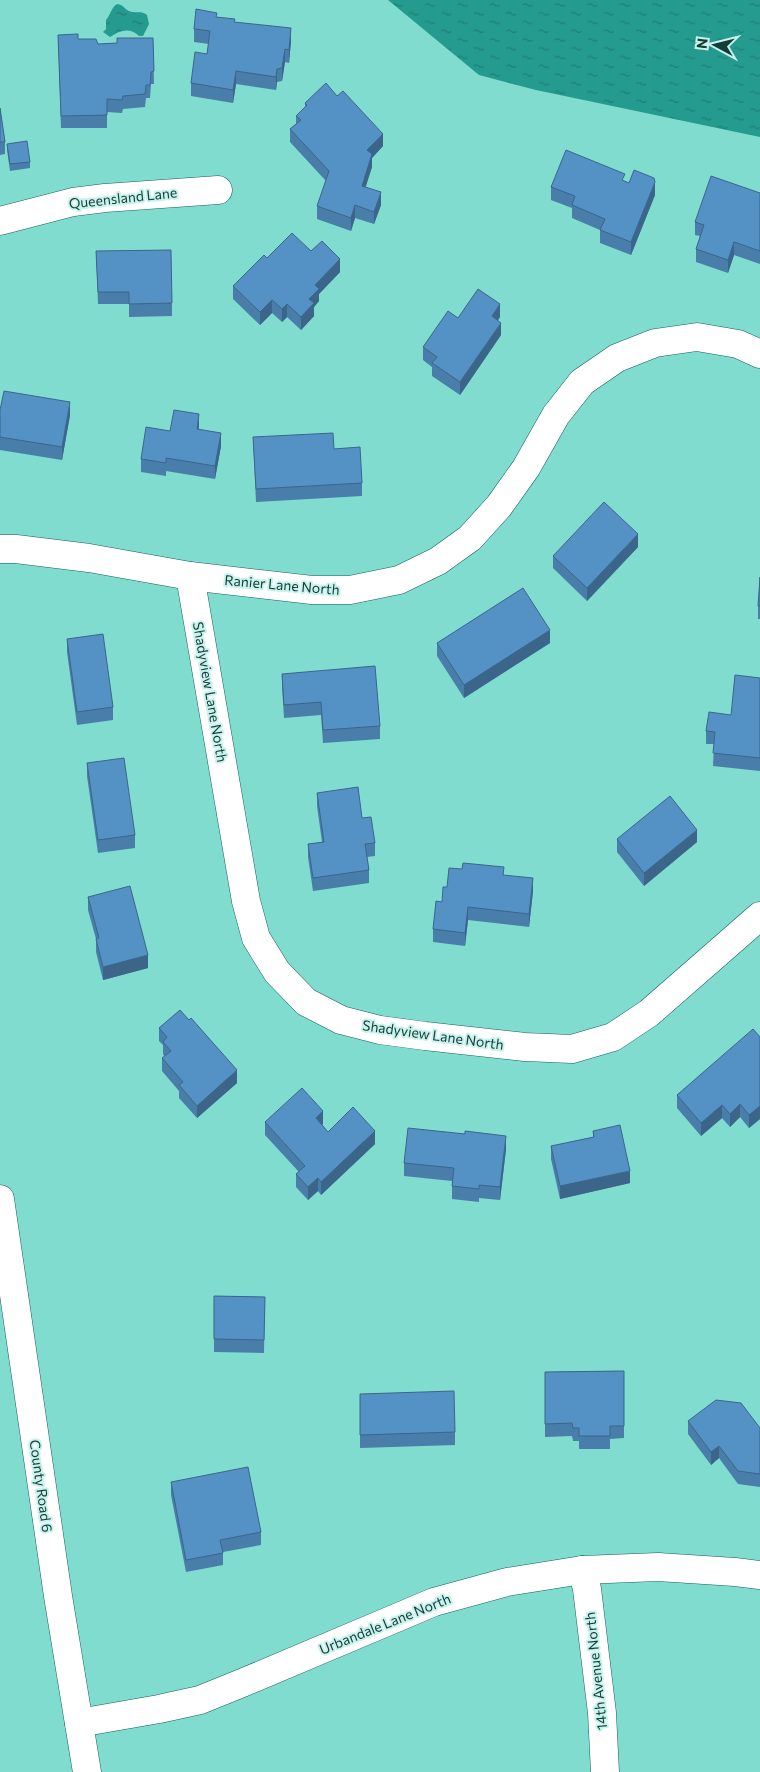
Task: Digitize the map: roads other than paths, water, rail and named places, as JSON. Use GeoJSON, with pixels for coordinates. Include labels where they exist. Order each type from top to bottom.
{"type":"FeatureCollection","features":[{"type":"Feature","properties":{"kind":"street","name":"Queensland Lane"},"geometry":{"type":"LineString","coordinates":[[0,221],[73,202],[218,190]]}},
{"type":"Feature","properties":{"kind":"street","name":"Ranier Lane North"},"geometry":{"type":"LineString","coordinates":[[0,549],[16,549],[89,558],[190,576],[312,590],[350,590],[399,580],[438,561],[470,538],[499,506],[526,468],[556,415],[582,382],[617,358],[656,343],[697,337],[738,344],[760,354]]}},
{"type":"Feature","properties":{"kind":"street","name":"Shadyview Lane North"},"geometry":{"type":"LineString","coordinates":[[190,576],[246,902],[256,938],[277,972],[306,1002],[341,1020],[380,1030],[525,1047],[572,1049],[612,1037],[649,1013],[760,916]]}},
{"type":"Feature","properties":{"kind":"street","name":"County Road 6"},"geometry":{"type":"LineString","coordinates":[[0,1199],[58,1596],[87,1772]]}},
{"type":"Feature","properties":{"kind":"street","name":"Urbandale Lane North"},"geometry":{"type":"LineString","coordinates":[[78,1723],[200,1700],[434,1602],[507,1582],[582,1570],[658,1567],[760,1575]]}},
{"type":"Feature","properties":{"kind":"street","name":"14th Avenue North"},"geometry":{"type":"LineString","coordinates":[[582,1570],[587,1590],[602,1713],[605,1772]]}},
{"type":"Feature","properties":{"kind":"water"},"geometry":{"type":"Polygon","coordinates":[[[388,0],[760,0],[760,137],[536,90],[479,75],[388,0]]]}},
{"type":"Feature","properties":{"kind":"water"},"geometry":{"type":"Polygon","coordinates":[[[117,4],[129,11],[147,15],[149,24],[143,36],[139,36],[132,31],[125,31],[110,37],[103,32],[106,29],[106,20],[113,7],[117,4]]]}}]}
